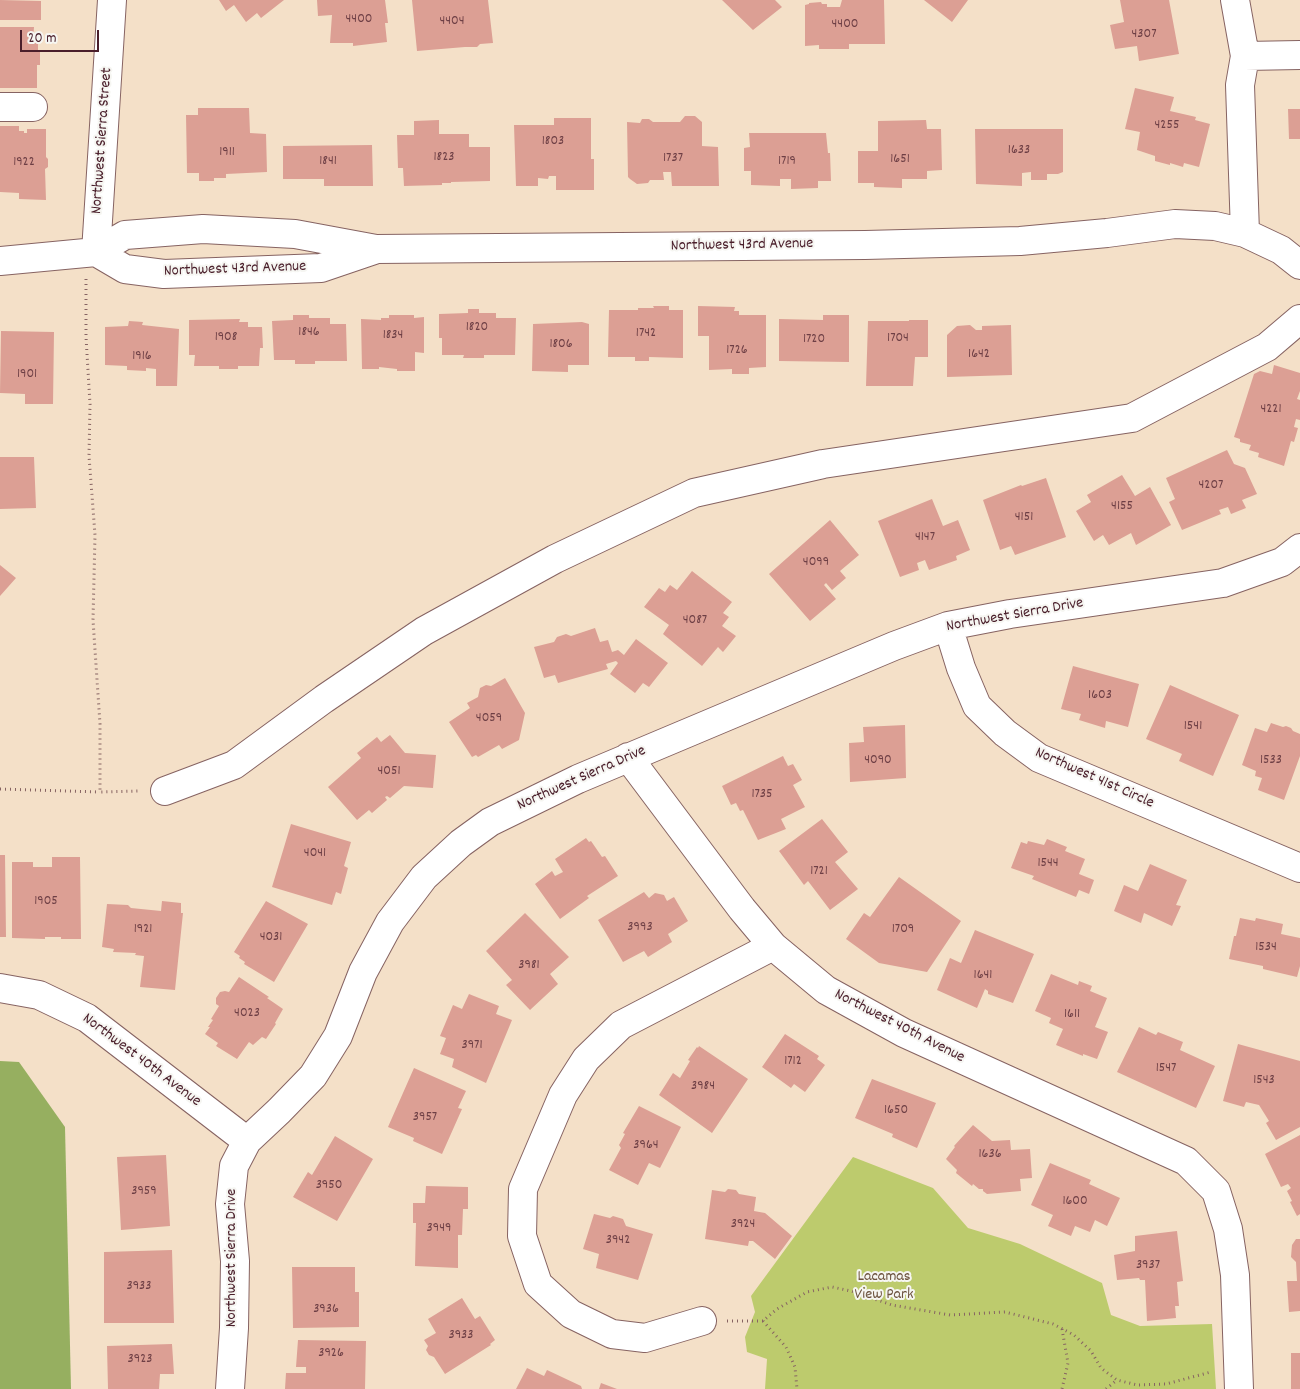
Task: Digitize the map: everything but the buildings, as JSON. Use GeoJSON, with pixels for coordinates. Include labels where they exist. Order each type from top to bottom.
{"type":"FeatureCollection","features":[{"type":"Feature","properties":{"kind":"street","name":"Northwest Sierra Street"},"geometry":{"type":"LineString","coordinates":[[91,265],[112,0]]}},
{"type":"Feature","properties":{"kind":"street"},"geometry":{"type":"LineString","coordinates":[[1235,0],[1245,56],[1240,85],[1245,233],[1281,250],[1300,265]]}},
{"type":"Feature","properties":{"kind":"street"},"geometry":{"type":"LineString","coordinates":[[1245,56],[1300,55]]}},
{"type":"Feature","properties":{"kind":"street"},"geometry":{"type":"LineString","coordinates":[[0,107],[33,107]]}},
{"type":"Feature","properties":{"kind":"street","name":"Northwest 43rd Avenue"},"geometry":{"type":"LineString","coordinates":[[91,265],[124,235],[203,229],[295,234],[376,249],[1020,241],[1108,233],[1176,224],[1216,226],[1245,233]]}},
{"type":"Feature","properties":{"kind":"street","name":"Northwest 43rd Avenue"},"geometry":{"type":"LineString","coordinates":[[0,262],[91,265],[164,274],[321,268],[376,249]]}},
{"type":"Feature","properties":{"kind":"street"},"geometry":{"type":"LineString","coordinates":[[165,791],[234,765],[324,699],[424,631],[555,559],[694,493],[823,464],[1132,418],[1267,347],[1300,319]]}},
{"type":"Feature","properties":{"kind":"street","name":"Northwest Sierra Drive"},"geometry":{"type":"LineString","coordinates":[[230,1389],[234,1328],[235,1261],[230,1204],[234,1166],[247,1140],[313,1076],[338,1036],[363,972],[390,922],[424,878],[461,843],[490,822],[534,799],[628,757],[894,646],[948,626],[1010,614],[1224,583],[1282,562],[1300,548]]}},
{"type":"Feature","properties":{"kind":"street","name":"Northwest 41st Circle"},"geometry":{"type":"LineString","coordinates":[[948,626],[961,668],[977,706],[1005,733],[1039,758],[1300,868]]}},
{"type":"Feature","properties":{"kind":"street","name":"Northwest 40th Avenue"},"geometry":{"type":"LineString","coordinates":[[628,757],[742,909],[773,946],[826,990],[904,1033],[1186,1161],[1216,1191],[1228,1229],[1236,1275],[1238,1377]]}},
{"type":"Feature","properties":{"kind":"street"},"geometry":{"type":"LineString","coordinates":[[702,1321],[645,1338],[612,1334],[571,1314],[538,1284],[522,1236],[523,1189],[563,1095],[586,1060],[621,1025],[773,946]]}},
{"type":"Feature","properties":{"kind":"street","name":"Northwest 40th Avenue"},"geometry":{"type":"LineString","coordinates":[[0,988],[39,994],[87,1018],[247,1140]]}},
{"type":"Feature","properties":{"kind":"path"},"geometry":{"type":"LineString","coordinates":[[91,265],[86,337],[90,404],[89,456],[95,536],[94,620],[100,724],[100,792]]}},
{"type":"Feature","properties":{"kind":"path"},"geometry":{"type":"LineString","coordinates":[[0,789],[100,792],[165,791]]}},
{"type":"Feature","properties":{"kind":"path"},"geometry":{"type":"LineString","coordinates":[[702,1321],[763,1321],[777,1309],[807,1292],[832,1287],[851,1290],[892,1305],[950,1315],[1005,1312],[1053,1324],[1074,1335],[1091,1351],[1101,1368],[1117,1380],[1137,1385],[1238,1377]]}},
{"type":"Feature","properties":{"kind":"path"},"geometry":{"type":"LineString","coordinates":[[763,1321],[786,1347],[795,1367],[797,1389]]}},
{"type":"Feature","properties":{"kind":"path"},"geometry":{"type":"LineString","coordinates":[[1062,1329],[1068,1363],[1062,1389]]}},
{"type":"Feature","properties":{"kind":"path"},"geometry":{"type":"LineString","coordinates":[[1106,1389],[1117,1380]]}},
{"type":"Feature","properties":{"kind":"green space"},"geometry":{"type":"Polygon","coordinates":[[[0,1061],[19,1062],[65,1127],[71,1389],[0,1389],[0,1061]]]}},
{"type":"Feature","properties":{"kind":"green space","name":"Lacamas View Park"},"geometry":{"type":"Polygon","coordinates":[[[853,1157],[933,1188],[968,1228],[1020,1244],[1102,1283],[1111,1315],[1140,1326],[1212,1324],[1216,1389],[765,1389],[767,1359],[747,1352],[745,1337],[755,1312],[751,1296],[853,1157]]]}}]}
